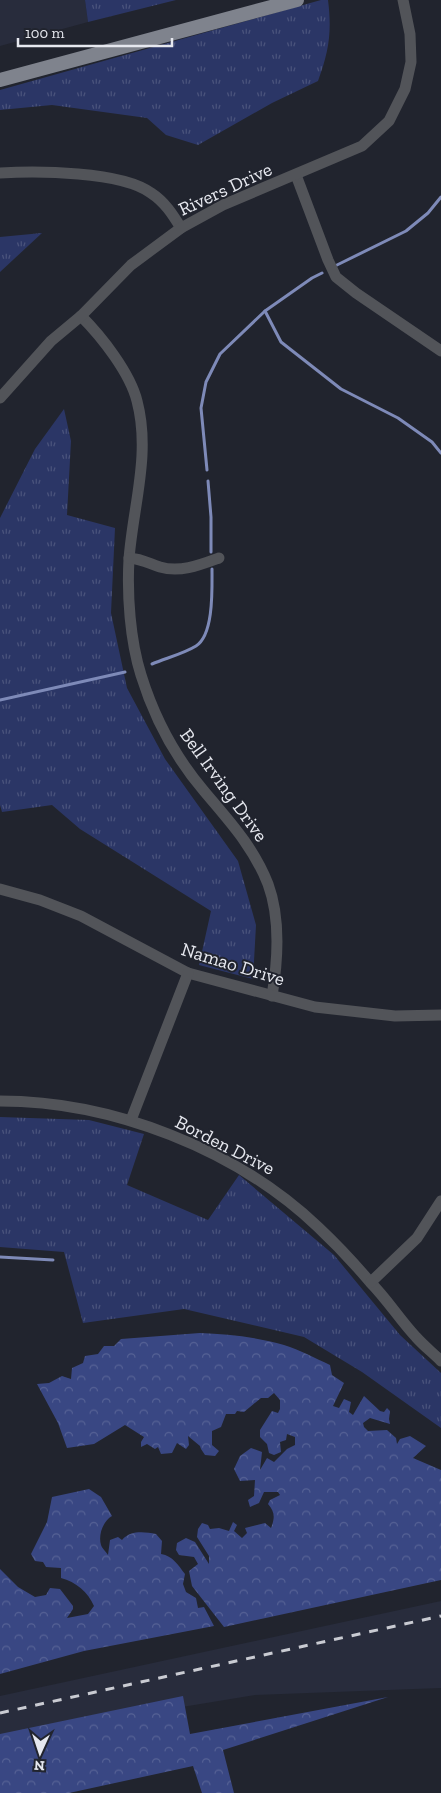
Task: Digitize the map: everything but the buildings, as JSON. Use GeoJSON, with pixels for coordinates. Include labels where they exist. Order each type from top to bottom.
{"type":"FeatureCollection","features":[{"type":"Feature","properties":{"kind":"main road"},"geometry":{"type":"LineString","coordinates":[[0,80],[297,0]]}},
{"type":"Feature","properties":{"kind":"street","name":"Rivers Drive"},"geometry":{"type":"LineString","coordinates":[[0,398],[51,341],[82,316],[131,265],[180,228],[223,205],[362,146],[389,121],[405,88],[411,62],[410,34],[403,0]]}},
{"type":"Feature","properties":{"kind":"street"},"geometry":{"type":"LineString","coordinates":[[0,173],[30,171],[101,176],[133,183],[151,193],[170,210],[180,228]]}},
{"type":"Feature","properties":{"kind":"street"},"geometry":{"type":"LineString","coordinates":[[296,175],[336,277],[356,294],[441,351]]}},
{"type":"Feature","properties":{"kind":"street","name":"Bell Irving Drive"},"geometry":{"type":"LineString","coordinates":[[82,316],[112,353],[137,400],[142,424],[142,466],[129,558],[129,600],[132,632],[140,674],[154,711],[184,766],[251,848],[268,885],[277,922],[276,974],[272,996]]}},
{"type":"Feature","properties":{"kind":"street"},"geometry":{"type":"LineString","coordinates":[[129,558],[141,559],[161,567],[178,569],[190,568],[219,558]]}},
{"type":"Feature","properties":{"kind":"street","name":"Namao Drive"},"geometry":{"type":"LineString","coordinates":[[0,889],[40,900],[82,916],[188,973],[315,1007],[395,1016],[441,1015]]}},
{"type":"Feature","properties":{"kind":"street"},"geometry":{"type":"LineString","coordinates":[[131,1120],[188,973]]}},
{"type":"Feature","properties":{"kind":"street","name":"Borden Drive"},"geometry":{"type":"LineString","coordinates":[[0,1101],[30,1101],[89,1110],[131,1120],[207,1151],[273,1189],[317,1226],[371,1282],[417,1338],[441,1361]]}},
{"type":"Feature","properties":{"kind":"street"},"geometry":{"type":"LineString","coordinates":[[371,1282],[417,1238],[441,1201]]}},
{"type":"Feature","properties":{"kind":"shaded area"},"geometry":{"type":"Polygon","coordinates":[[[0,0],[85,0],[88,22],[0,46],[0,0]]]}},
{"type":"Feature","properties":{"kind":"shaded area"},"geometry":{"type":"Polygon","coordinates":[[[441,1601],[441,1688],[255,1695],[0,1737],[0,1696],[441,1601]]]}},
{"type":"Feature","properties":{"kind":"green space"},"geometry":{"type":"Polygon","coordinates":[[[85,0],[176,0],[88,22],[85,0]]]}},
{"type":"Feature","properties":{"kind":"green space"},"geometry":{"type":"Polygon","coordinates":[[[321,0],[328,0],[330,22],[327,51],[318,81],[272,103],[198,145],[166,135],[147,118],[52,105],[0,110],[0,90],[321,0]]]}},
{"type":"Feature","properties":{"kind":"green space"},"geometry":{"type":"Polygon","coordinates":[[[42,233],[0,272],[0,237],[42,233]]]}},
{"type":"Feature","properties":{"kind":"green space"},"geometry":{"type":"Polygon","coordinates":[[[64,409],[71,441],[67,515],[115,528],[111,613],[127,688],[165,759],[238,861],[256,925],[253,979],[199,965],[211,911],[80,829],[52,805],[2,812],[0,805],[0,518],[35,449],[64,409]]]}},
{"type":"Feature","properties":{"kind":"green space"},"geometry":{"type":"Polygon","coordinates":[[[0,1117],[89,1120],[144,1134],[127,1185],[208,1220],[239,1175],[334,1255],[400,1335],[441,1373],[441,1428],[362,1372],[304,1337],[184,1309],[83,1323],[64,1252],[0,1247],[0,1117]]]}},
{"type":"Feature","properties":{"kind":"green space"},"geometry":{"type":"Polygon","coordinates":[[[200,1333],[242,1336],[274,1342],[296,1349],[330,1365],[332,1375],[344,1383],[333,1406],[339,1408],[344,1399],[351,1402],[349,1412],[353,1415],[364,1396],[380,1411],[384,1412],[387,1408],[390,1411],[390,1424],[370,1418],[363,1423],[368,1431],[387,1430],[396,1438],[397,1444],[400,1439],[410,1436],[426,1446],[413,1458],[441,1470],[441,1580],[224,1627],[192,1586],[189,1571],[198,1564],[194,1557],[179,1555],[176,1550],[177,1543],[186,1538],[195,1542],[209,1564],[209,1556],[197,1537],[198,1529],[202,1523],[208,1525],[210,1529],[219,1528],[229,1531],[233,1522],[237,1525],[234,1531],[242,1538],[247,1533],[245,1528],[265,1523],[271,1528],[274,1515],[268,1504],[270,1500],[280,1495],[278,1492],[264,1492],[259,1503],[250,1507],[248,1500],[254,1496],[255,1480],[240,1481],[234,1469],[240,1456],[251,1448],[262,1452],[260,1470],[267,1458],[274,1462],[287,1449],[295,1445],[295,1437],[287,1434],[286,1440],[280,1442],[281,1452],[274,1455],[269,1453],[267,1444],[260,1437],[260,1430],[272,1411],[278,1413],[280,1400],[274,1393],[268,1398],[261,1398],[244,1412],[237,1411],[235,1414],[226,1414],[221,1427],[212,1431],[212,1445],[219,1451],[215,1456],[205,1455],[200,1446],[188,1436],[189,1445],[186,1449],[177,1443],[172,1453],[161,1454],[158,1447],[155,1449],[147,1444],[141,1447],[144,1437],[125,1425],[94,1444],[67,1448],[58,1423],[37,1384],[49,1383],[62,1376],[71,1379],[72,1368],[83,1363],[85,1356],[98,1354],[104,1346],[114,1346],[121,1339],[200,1333]]]}},
{"type":"Feature","properties":{"kind":"green space"},"geometry":{"type":"Polygon","coordinates":[[[89,1489],[101,1497],[112,1516],[104,1525],[100,1537],[101,1545],[108,1555],[110,1540],[118,1537],[122,1540],[138,1532],[156,1534],[162,1541],[161,1554],[172,1559],[185,1574],[183,1584],[186,1592],[196,1598],[198,1608],[204,1607],[214,1626],[84,1651],[0,1674],[0,1569],[18,1587],[35,1597],[46,1595],[50,1588],[60,1589],[73,1606],[67,1618],[88,1614],[94,1606],[81,1588],[61,1578],[61,1568],[46,1567],[43,1562],[35,1561],[31,1554],[47,1522],[52,1497],[89,1489]]]}},
{"type":"Feature","properties":{"kind":"green space"},"geometry":{"type":"Polygon","coordinates":[[[183,1696],[190,1734],[388,1697],[223,1750],[234,1793],[202,1793],[193,1766],[69,1793],[0,1793],[0,1734],[183,1696]]]}},
{"type":"Feature","properties":{"kind":"waterway"},"geometry":{"type":"LineString","coordinates":[[337,265],[406,231],[428,213],[441,197]]}},
{"type":"Feature","properties":{"kind":"waterway"},"geometry":{"type":"LineString","coordinates":[[207,470],[201,408],[206,382],[220,354],[265,311],[322,273]]}},
{"type":"Feature","properties":{"kind":"waterway"},"geometry":{"type":"LineString","coordinates":[[265,311],[281,342],[341,389],[398,418],[432,442],[441,453]]}},
{"type":"Feature","properties":{"kind":"waterway"},"geometry":{"type":"LineString","coordinates":[[208,481],[211,552]]}},
{"type":"Feature","properties":{"kind":"waterway"},"geometry":{"type":"LineString","coordinates":[[152,664],[191,649],[202,640],[206,632],[211,610],[212,569]]}},
{"type":"Feature","properties":{"kind":"waterway"},"geometry":{"type":"LineString","coordinates":[[0,700],[125,672]]}},
{"type":"Feature","properties":{"kind":"waterway"},"geometry":{"type":"LineString","coordinates":[[0,1257],[53,1260]]}},
{"type":"Feature","properties":{"kind":"railway"},"geometry":{"type":"LineString","coordinates":[[0,1713],[441,1616]]}}]}
